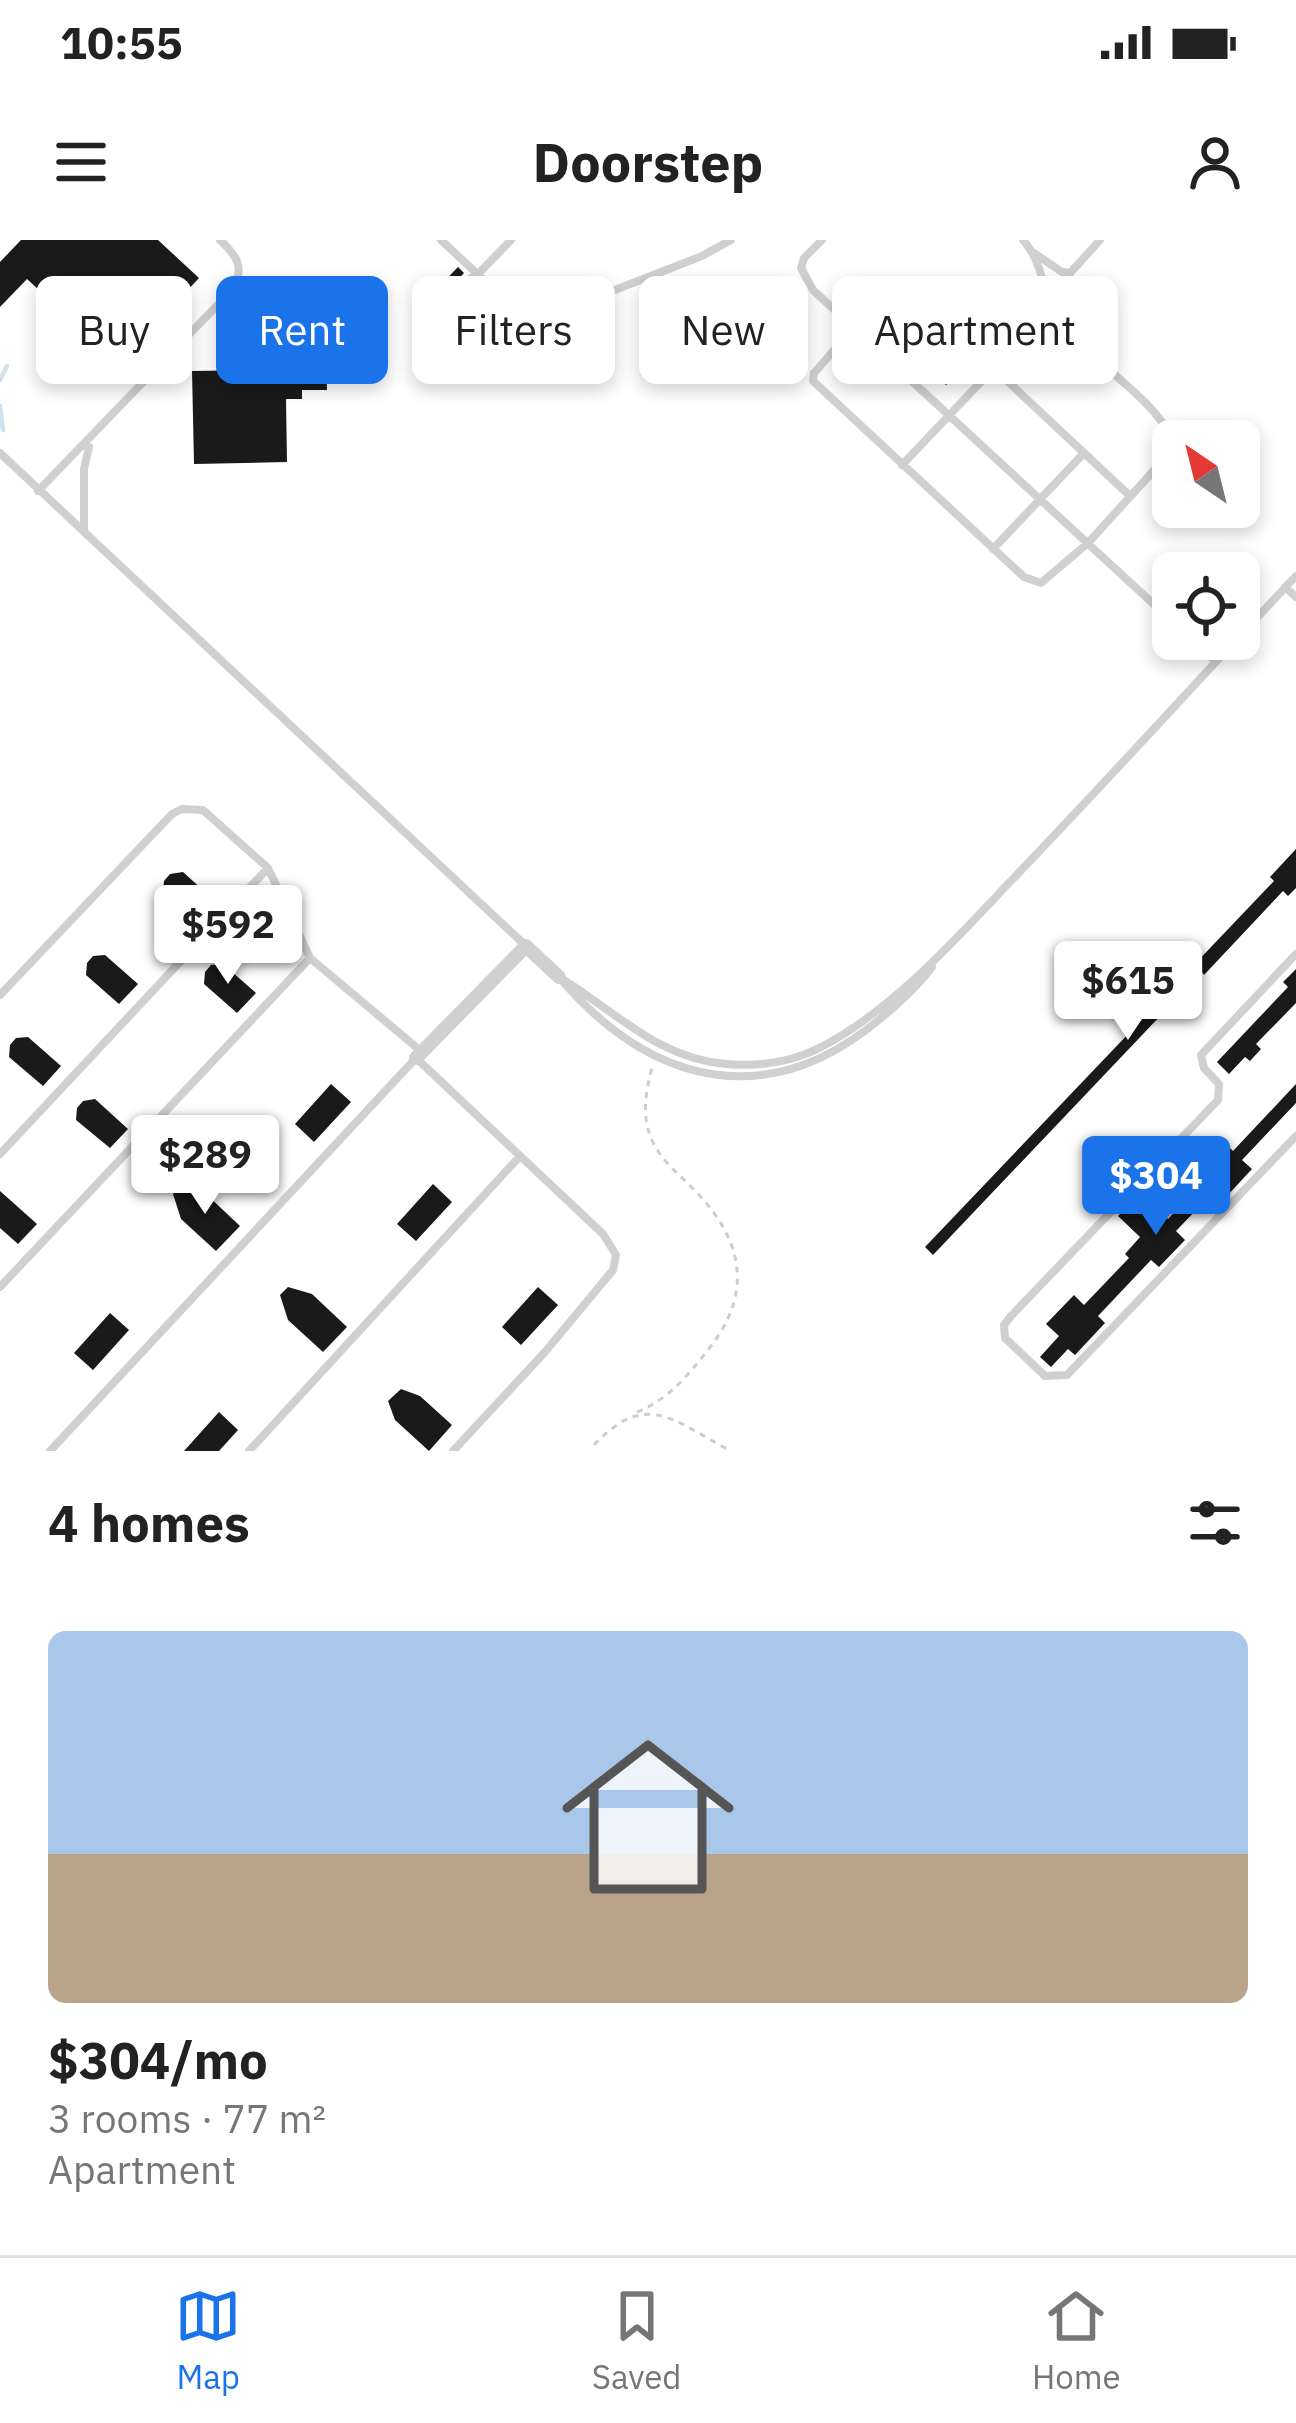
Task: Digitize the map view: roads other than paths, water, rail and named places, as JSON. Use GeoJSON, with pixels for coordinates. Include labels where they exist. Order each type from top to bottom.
{"type":"FeatureCollection","features":[{"type":"Feature","properties":{"kind":"street"},"geometry":{"type":"LineString","coordinates":[[419,1055],[526,946],[559,977]]}},
{"type":"Feature","properties":{"kind":"lane"},"geometry":{"type":"LineString","coordinates":[[38,491],[233,289],[240,263],[220,240]]}},
{"type":"Feature","properties":{"kind":"lane"},"geometry":{"type":"LineString","coordinates":[[441,240],[477,274],[511,240]]}},
{"type":"Feature","properties":{"kind":"lane"},"geometry":{"type":"LineString","coordinates":[[615,291],[731,240]]}},
{"type":"Feature","properties":{"kind":"lane"},"geometry":{"type":"LineString","coordinates":[[822,240],[804,258],[802,277],[832,307]]}},
{"type":"Feature","properties":{"kind":"lane"},"geometry":{"type":"LineString","coordinates":[[832,354],[813,381],[1029,581],[1041,583],[1088,543],[1167,456],[1173,440],[1160,419],[1060,322],[1034,254],[1023,240]]}},
{"type":"Feature","properties":{"kind":"lane"},"geometry":{"type":"LineString","coordinates":[[1034,254],[1070,273],[1100,240]]}},
{"type":"Feature","properties":{"kind":"lane"},"geometry":{"type":"LineString","coordinates":[[914,384],[1152,602]]}},
{"type":"Feature","properties":{"kind":"lane"},"geometry":{"type":"LineString","coordinates":[[902,465],[979,384]]}},
{"type":"Feature","properties":{"kind":"lane"},"geometry":{"type":"LineString","coordinates":[[1013,384],[1130,496]]}},
{"type":"Feature","properties":{"kind":"lane"},"geometry":{"type":"LineString","coordinates":[[84,532],[85,469],[92,440]]}},
{"type":"Feature","properties":{"kind":"lane"},"geometry":{"type":"LineString","coordinates":[[0,453],[526,946]]}},
{"type":"Feature","properties":{"kind":"lane"},"geometry":{"type":"LineString","coordinates":[[993,549],[1084,453]]}},
{"type":"Feature","properties":{"kind":"lane"},"geometry":{"type":"LineString","coordinates":[[1260,615],[1296,576]]}},
{"type":"Feature","properties":{"kind":"lane"},"geometry":{"type":"LineString","coordinates":[[1286,587],[1296,597]]}},
{"type":"Feature","properties":{"kind":"lane"},"geometry":{"type":"LineString","coordinates":[[559,977],[610,1027],[655,1055],[729,1077],[797,1070],[829,1055],[914,988],[1216,662]]}},
{"type":"Feature","properties":{"kind":"lane"},"geometry":{"type":"LineString","coordinates":[[0,995],[119,868],[182,809],[203,810],[216,818],[268,868],[310,958],[419,1055],[603,1234],[616,1255],[616,1262],[545,1352],[453,1451]]}},
{"type":"Feature","properties":{"kind":"lane"},"geometry":{"type":"LineString","coordinates":[[0,1154],[268,868]]}},
{"type":"Feature","properties":{"kind":"lane"},"geometry":{"type":"LineString","coordinates":[[1296,954],[1201,1055],[1204,1068],[1220,1084],[1218,1100],[1011,1316],[1004,1325],[1005,1338],[1045,1376],[1066,1375],[1296,1136]]}},
{"type":"Feature","properties":{"kind":"lane"},"geometry":{"type":"LineString","coordinates":[[559,977],[671,1051],[722,1064],[756,1064],[789,1059],[824,1046],[940,956]]}},
{"type":"Feature","properties":{"kind":"lane"},"geometry":{"type":"LineString","coordinates":[[0,1287],[310,958]]}},
{"type":"Feature","properties":{"kind":"lane"},"geometry":{"type":"LineString","coordinates":[[50,1451],[419,1055]]}},
{"type":"Feature","properties":{"kind":"lane"},"geometry":{"type":"LineString","coordinates":[[249,1451],[520,1156]]}},
{"type":"Feature","properties":{"kind":"waterway"},"geometry":{"type":"LineString","coordinates":[[0,380],[7,366]]}},
{"type":"Feature","properties":{"kind":"waterway"},"geometry":{"type":"LineString","coordinates":[[0,406],[3,430]]}}]}
